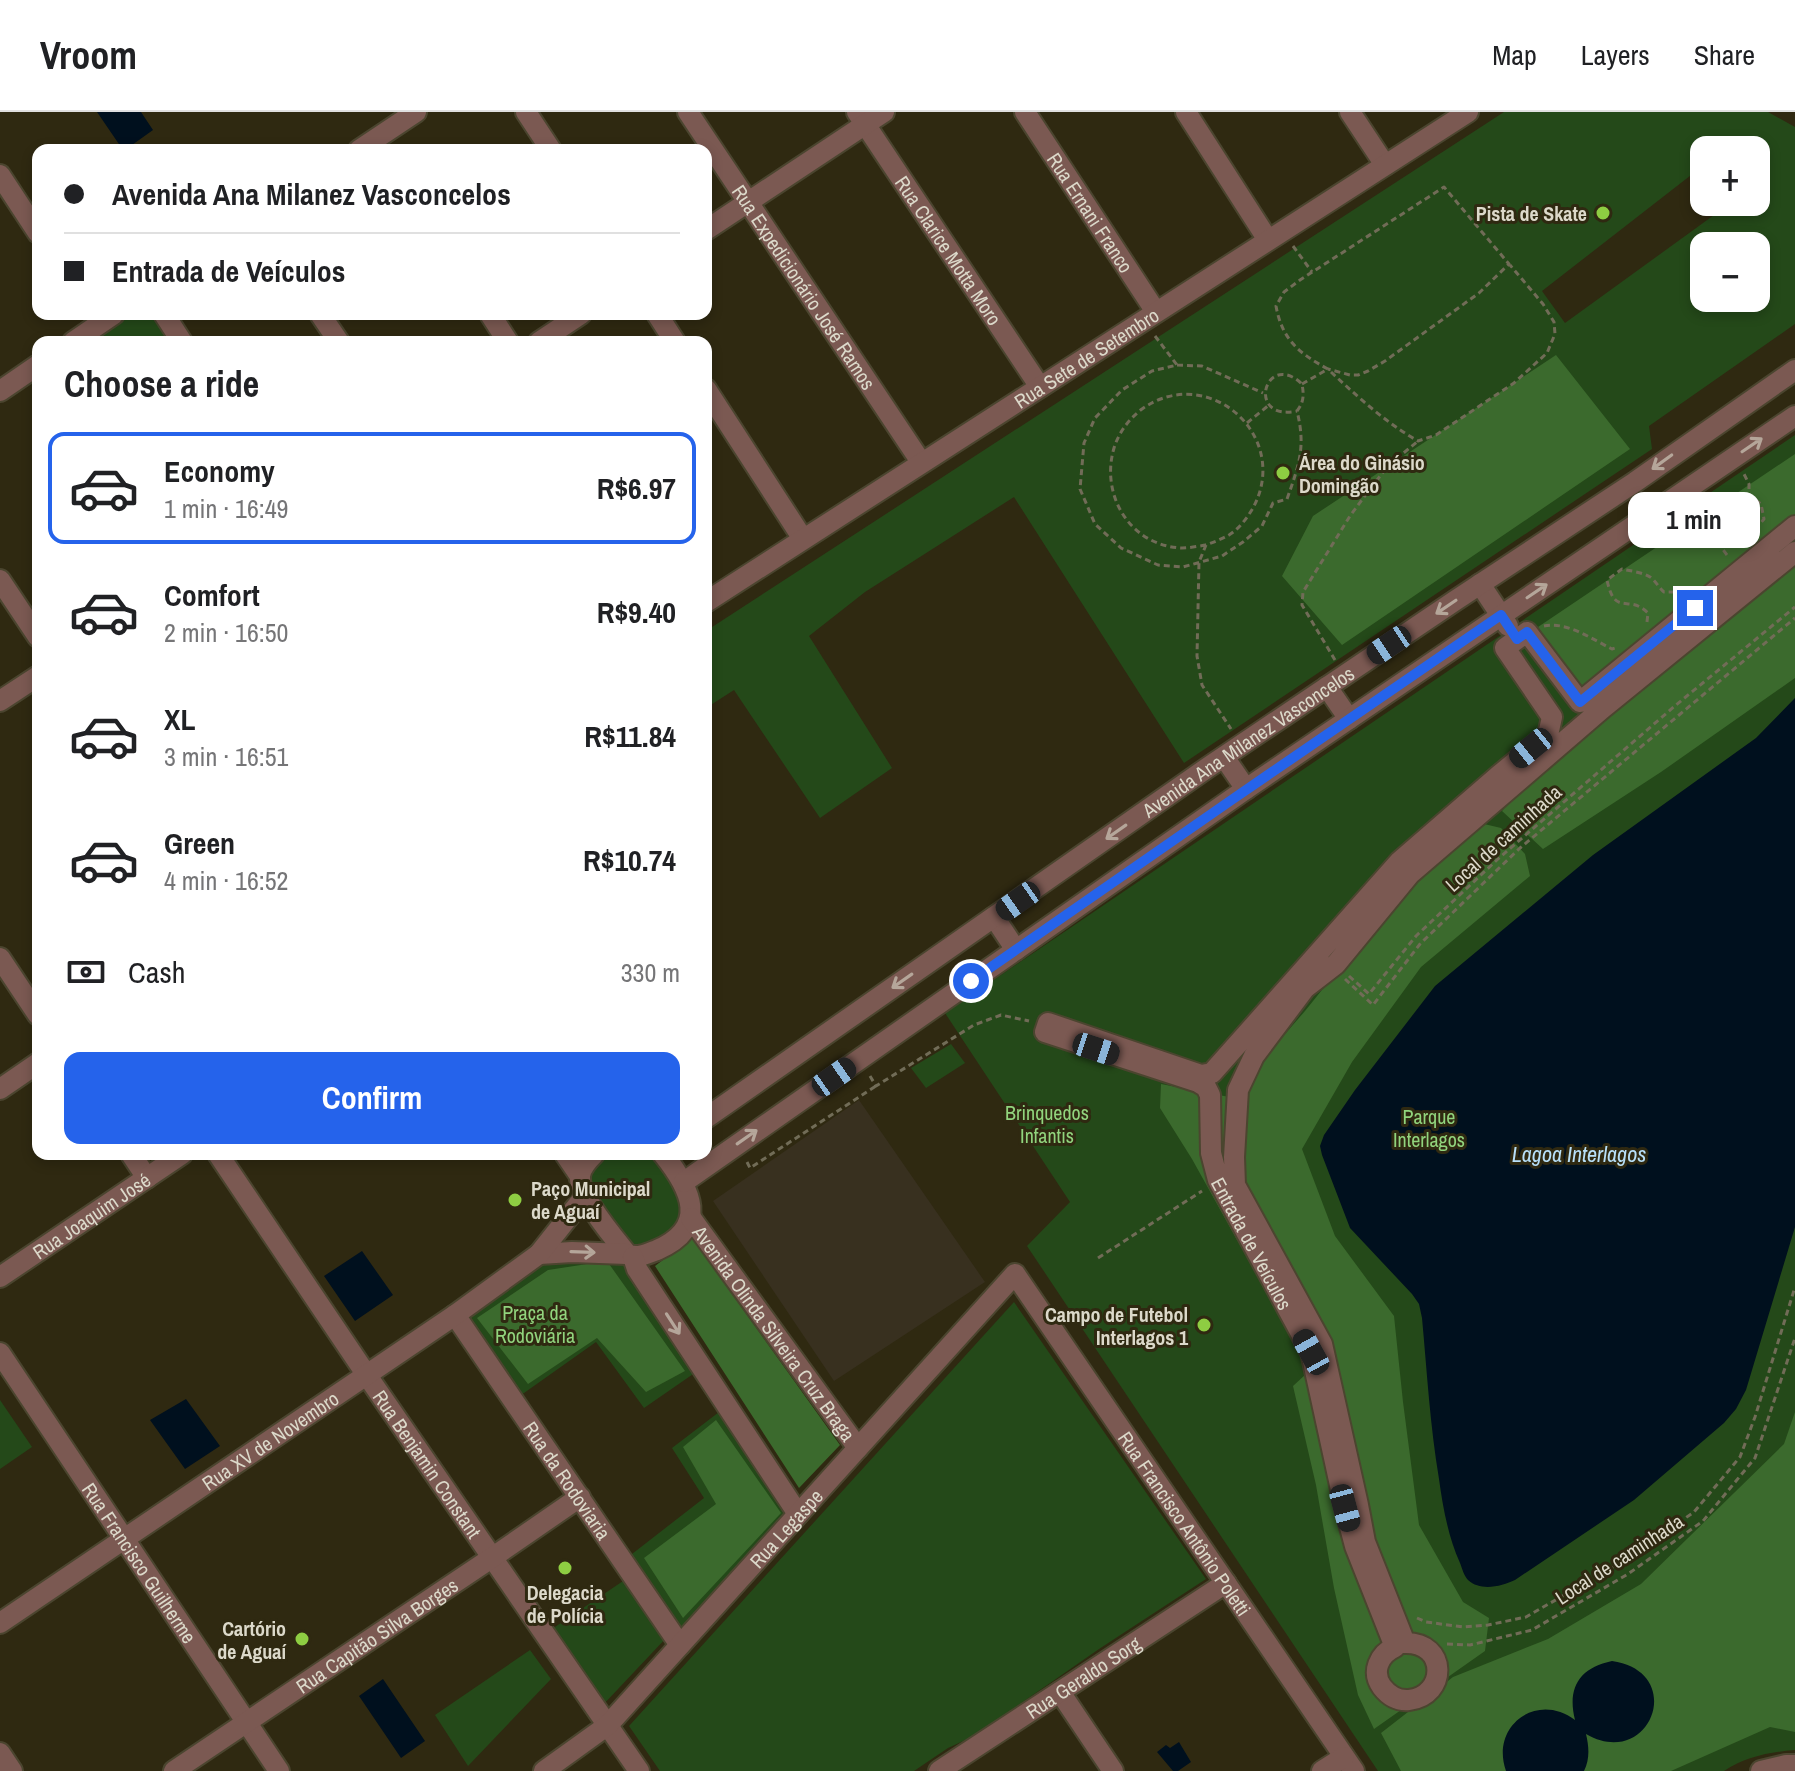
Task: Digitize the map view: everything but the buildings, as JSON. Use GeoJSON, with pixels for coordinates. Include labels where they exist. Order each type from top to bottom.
{"type":"FeatureCollection","features":[{"type":"Feature","properties":{"kind":"street"},"geometry":{"type":"LineString","coordinates":[[381,144],[416,112]]}},
{"type":"Feature","properties":{"kind":"street"},"geometry":{"type":"LineString","coordinates":[[526,112],[547,144]]}},
{"type":"Feature","properties":{"kind":"street","name":"Rua Expedicionário José Ramos"},"geometry":{"type":"LineString","coordinates":[[688,112],[709,144]]}},
{"type":"Feature","properties":{"kind":"street"},"geometry":{"type":"LineString","coordinates":[[712,226],[861,118],[884,112]]}},
{"type":"Feature","properties":{"kind":"street","name":"Rua Ernani Franco"},"geometry":{"type":"LineString","coordinates":[[1025,112],[1150,316]]}},
{"type":"Feature","properties":{"kind":"street"},"geometry":{"type":"LineString","coordinates":[[1186,112],[1275,236]]}},
{"type":"Feature","properties":{"kind":"street"},"geometry":{"type":"LineString","coordinates":[[1350,112],[1385,165]]}},
{"type":"Feature","properties":{"kind":"street","name":"Rua Sete de Setembro"},"geometry":{"type":"LineString","coordinates":[[712,598],[1468,112]]}},
{"type":"Feature","properties":{"kind":"street","name":"Rua Clarice Motta Moro"},"geometry":{"type":"LineString","coordinates":[[861,118],[1040,387]]}},
{"type":"Feature","properties":{"kind":"street","name":"Rua Expedicionário José Ramos"},"geometry":{"type":"LineString","coordinates":[[712,148],[921,462]]}},
{"type":"Feature","properties":{"kind":"street"},"geometry":{"type":"LineString","coordinates":[[0,175],[32,224]]}},
{"type":"Feature","properties":{"kind":"street"},"geometry":{"type":"LineString","coordinates":[[80,336],[99,320]]}},
{"type":"Feature","properties":{"kind":"street"},"geometry":{"type":"LineString","coordinates":[[548,336],[572,320]]}},
{"type":"Feature","properties":{"kind":"street"},"geometry":{"type":"LineString","coordinates":[[0,391],[32,369]]}},
{"type":"Feature","properties":{"kind":"street","name":"Avenida Ana Milanez Vasconcelos"},"geometry":{"type":"LineString","coordinates":[[712,1114],[1233,751],[1635,482],[1795,370]]}},
{"type":"Feature","properties":{"kind":"street"},"geometry":{"type":"LineString","coordinates":[[712,398],[803,539]]}},
{"type":"Feature","properties":{"kind":"street","name":"Avenida Ana Milanez Vasconcelos"},"geometry":{"type":"LineString","coordinates":[[684,1182],[1246,789],[1795,416]]}},
{"type":"Feature","properties":{"kind":"street"},"geometry":{"type":"LineString","coordinates":[[1046,1028],[1048,1023],[1201,1075],[1212,1073],[1400,861],[1548,735],[1552,717],[1505,648],[1527,632],[1580,702],[1795,526]]}},
{"type":"Feature","properties":{"kind":"street","name":"Entrada de Veículos"},"geometry":{"type":"LineString","coordinates":[[1046,1028],[1045,1032],[1206,1087],[1210,1095],[1211,1153],[1218,1180],[1311,1352],[1355,1546],[1395,1647],[1385,1651],[1379,1661],[1376,1672],[1379,1682],[1394,1698],[1419,1698],[1436,1682],[1437,1661],[1431,1651],[1421,1644],[1405,1643],[1398,1627],[1365,1542],[1322,1344],[1235,1185],[1238,1090],[1254,1056],[1305,988],[1336,968],[1410,874],[1603,708],[1795,552]]}},
{"type":"Feature","properties":{"kind":"street"},"geometry":{"type":"LineString","coordinates":[[0,580],[32,628]]}},
{"type":"Feature","properties":{"kind":"street"},"geometry":{"type":"LineString","coordinates":[[1480,584],[1517,639]]}},
{"type":"Feature","properties":{"kind":"street"},"geometry":{"type":"LineString","coordinates":[[0,701],[32,680]]}},
{"type":"Feature","properties":{"kind":"street"},"geometry":{"type":"LineString","coordinates":[[1327,687],[1349,719]]}},
{"type":"Feature","properties":{"kind":"street"},"geometry":{"type":"LineString","coordinates":[[1233,751],[1246,789]]}},
{"type":"Feature","properties":{"kind":"street"},"geometry":{"type":"LineString","coordinates":[[994,917],[1016,950]]}},
{"type":"Feature","properties":{"kind":"street"},"geometry":{"type":"LineString","coordinates":[[0,958],[32,1006]]}},
{"type":"Feature","properties":{"kind":"street"},"geometry":{"type":"LineString","coordinates":[[0,1089],[32,1067]]}},
{"type":"Feature","properties":{"kind":"street"},"geometry":{"type":"LineString","coordinates":[[135,1160],[147,1178]]}},
{"type":"Feature","properties":{"kind":"street","name":"Rua Joaquim José"},"geometry":{"type":"LineString","coordinates":[[0,1277],[173,1160]]}},
{"type":"Feature","properties":{"kind":"street","name":"Rua Benjamin Constant"},"geometry":{"type":"LineString","coordinates":[[222,1160],[639,1771]]}},
{"type":"Feature","properties":{"kind":"street"},"geometry":{"type":"LineString","coordinates":[[569,1160],[580,1176],[585,1196],[630,1256],[798,1514]]}},
{"type":"Feature","properties":{"kind":"street"},"geometry":{"type":"LineString","coordinates":[[580,1176],[588,1160]]}},
{"type":"Feature","properties":{"kind":"street"},"geometry":{"type":"LineString","coordinates":[[539,1254],[572,1252],[630,1256],[664,1247],[684,1232],[691,1218],[690,1200],[684,1182],[668,1160]]}},
{"type":"Feature","properties":{"kind":"street","name":"Rua XV de Novembro"},"geometry":{"type":"LineString","coordinates":[[0,1623],[455,1315],[539,1254],[585,1196]]}},
{"type":"Feature","properties":{"kind":"street","name":"Avenida Olinda Silveira Cruz Braga"},"geometry":{"type":"LineString","coordinates":[[691,1218],[858,1448]]}},
{"type":"Feature","properties":{"kind":"street","name":"Rua Legaspe"},"geometry":{"type":"LineString","coordinates":[[544,1771],[608,1725],[1015,1274]]}},
{"type":"Feature","properties":{"kind":"street","name":"Rua Francisco Antônio Poletti"},"geometry":{"type":"LineString","coordinates":[[1015,1274],[1349,1764]]}},
{"type":"Feature","properties":{"kind":"street","name":"Rua da Rodoviaria"},"geometry":{"type":"LineString","coordinates":[[455,1315],[680,1645]]}},
{"type":"Feature","properties":{"kind":"street","name":"Rua Francisco Guilherme"},"geometry":{"type":"LineString","coordinates":[[0,1353],[279,1771]]}},
{"type":"Feature","properties":{"kind":"street","name":"Rua Capitão Silva Borges"},"geometry":{"type":"LineString","coordinates":[[174,1771],[580,1497]]}},
{"type":"Feature","properties":{"kind":"street","name":"Rua Geraldo Sorg"},"geometry":{"type":"LineString","coordinates":[[939,1771],[1226,1583]]}},
{"type":"Feature","properties":{"kind":"street"},"geometry":{"type":"LineString","coordinates":[[1060,1692],[1113,1771]]}},
{"type":"Feature","properties":{"kind":"street"},"geometry":{"type":"LineString","coordinates":[[0,1753],[12,1771]]}},
{"type":"Feature","properties":{"kind":"street"},"geometry":{"type":"LineString","coordinates":[[1322,1771],[1349,1764]]}},
{"type":"Feature","properties":{"kind":"street"},"geometry":{"type":"LineString","coordinates":[[1765,1769],[1795,1765]]}},
{"type":"Feature","properties":{"kind":"path"},"geometry":{"type":"LineString","coordinates":[[1344,675],[1302,605],[1303,592],[1350,516],[1388,466],[1418,441],[1436,435],[1514,383],[1547,353],[1555,334],[1554,322],[1543,304],[1444,187],[1312,272],[1284,292],[1276,306],[1279,322],[1293,345],[1418,441]]}},
{"type":"Feature","properties":{"kind":"path"},"geometry":{"type":"LineString","coordinates":[[1275,236],[1312,272]]}},
{"type":"Feature","properties":{"kind":"path"},"geometry":{"type":"LineString","coordinates":[[1302,384],[1328,369],[1350,375],[1368,371],[1479,293],[1509,264]]}},
{"type":"Feature","properties":{"kind":"path"},"geometry":{"type":"LineString","coordinates":[[1150,316],[1177,365]]}},
{"type":"Feature","properties":{"kind":"path"},"geometry":{"type":"LineString","coordinates":[[1264,394],[1202,366],[1177,365],[1152,371],[1122,390],[1095,418],[1084,443],[1080,489],[1095,524],[1121,548],[1158,565],[1183,567],[1222,556],[1262,526],[1273,503],[1287,499],[1299,463],[1303,433],[1297,411]]}},
{"type":"Feature","properties":{"kind":"path"},"geometry":{"type":"LineString","coordinates":[[1288,373],[1302,384],[1304,398],[1297,411],[1282,413],[1269,405],[1264,394],[1270,382],[1281,374],[1288,373]]}},
{"type":"Feature","properties":{"kind":"path"},"geometry":{"type":"LineString","coordinates":[[1178,394],[1204,396],[1228,406],[1247,423],[1260,446],[1264,471],[1259,496],[1248,518],[1229,535],[1206,545],[1182,548],[1157,542],[1136,530],[1120,511],[1111,487],[1109,463],[1117,438],[1132,416],[1153,401],[1178,394]]}},
{"type":"Feature","properties":{"kind":"path"},"geometry":{"type":"LineString","coordinates":[[1247,423],[1269,405]]}},
{"type":"Feature","properties":{"kind":"path"},"geometry":{"type":"LineString","coordinates":[[1733,577],[1731,562],[1721,547],[1728,538],[1755,530],[1764,519],[1761,504],[1749,495],[1749,484]]}},
{"type":"Feature","properties":{"kind":"path"},"geometry":{"type":"LineString","coordinates":[[1718,505],[1724,528],[1738,536]]}},
{"type":"Feature","properties":{"kind":"path"},"geometry":{"type":"LineString","coordinates":[[1206,545],[1199,562],[1197,656],[1202,685],[1233,751]]}},
{"type":"Feature","properties":{"kind":"path"},"geometry":{"type":"LineString","coordinates":[[1646,627],[1648,613],[1633,603],[1623,605],[1614,601],[1607,580],[1622,569],[1651,577],[1657,587]]}},
{"type":"Feature","properties":{"kind":"path","name":"Local de caminhada"},"geometry":{"type":"LineString","coordinates":[[1336,968],[1369,994],[1416,936],[1499,858],[1795,607]]}},
{"type":"Feature","properties":{"kind":"path"},"geometry":{"type":"LineString","coordinates":[[1336,968],[1373,1005],[1420,944],[1520,848],[1795,618]]}},
{"type":"Feature","properties":{"kind":"path"},"geometry":{"type":"LineString","coordinates":[[1538,627],[1554,624],[1612,649],[1623,646]]}},
{"type":"Feature","properties":{"kind":"path"},"geometry":{"type":"LineString","coordinates":[[736,1145],[750,1168],[974,1025],[1001,1015],[1021,1018],[1046,1028]]}},
{"type":"Feature","properties":{"kind":"path"},"geometry":{"type":"LineString","coordinates":[[858,1060],[876,1086]]}},
{"type":"Feature","properties":{"kind":"path"},"geometry":{"type":"LineString","coordinates":[[1098,1258],[1218,1180]]}},
{"type":"Feature","properties":{"kind":"path"},"geometry":{"type":"LineString","coordinates":[[1415,1617],[1426,1622],[1463,1627],[1526,1617],[1625,1560],[1694,1512],[1740,1457],[1795,1287]]}},
{"type":"Feature","properties":{"kind":"path","name":"Local de caminhada"},"geometry":{"type":"LineString","coordinates":[[1444,1644],[1470,1645],[1532,1630],[1628,1574],[1703,1521],[1755,1458],[1795,1338]]}},
{"type":"Feature","properties":{"kind":"shaded area"},"geometry":{"type":"Polygon","coordinates":[[[859,1100],[985,1282],[834,1381],[713,1201],[859,1100]]]}},
{"type":"Feature","properties":{"kind":"green space","name":"Área do Ginásio Domingão"},"geometry":{"type":"Polygon","coordinates":[[[1504,112],[1768,112],[1795,127],[1795,324],[1649,426],[1652,449],[1184,763],[1014,497],[865,592],[809,636],[892,768],[820,818],[734,690],[712,704],[712,627],[1504,112]],[[1690,136],[1690,176],[1542,291],[1565,323],[1690,232],[1690,312],[1770,312],[1770,232],[1691,232],[1713,216],[1770,216],[1770,136],[1690,136]]]}},
{"type":"Feature","properties":{"kind":"green space"},"geometry":{"type":"Polygon","coordinates":[[[122,320],[158,320],[168,336],[99,336],[122,320]]]}},
{"type":"Feature","properties":{"kind":"green space"},"geometry":{"type":"Polygon","coordinates":[[[1556,355],[1630,449],[1342,645],[1282,576],[1313,516],[1556,355]]]}},
{"type":"Feature","properties":{"kind":"green space","name":"Parque Interlagos"},"geometry":{"type":"Polygon","coordinates":[[[1795,435],[1795,1750],[1758,1756],[1724,1771],[1378,1771],[1027,1246],[1070,1202],[945,1013],[1795,435]]]}},
{"type":"Feature","properties":{"kind":"green space"},"geometry":{"type":"Polygon","coordinates":[[[1795,454],[1795,678],[1661,772],[1543,849],[1502,811],[1527,781],[1598,720],[1538,627],[1795,454]]]}},
{"type":"Feature","properties":{"kind":"green space"},"geometry":{"type":"Polygon","coordinates":[[[1480,823],[1501,828],[1525,854],[1530,876],[1421,967],[1352,1062],[1302,1149],[1335,1236],[1394,1316],[1419,1525],[1463,1602],[1489,1618],[1485,1651],[1374,1729],[1358,1695],[1293,1386],[1306,1374],[1296,1339],[1160,1108],[1161,1084],[1245,1100],[1265,1057],[1400,893],[1480,823]]]}},
{"type":"Feature","properties":{"kind":"green space"},"geometry":{"type":"Polygon","coordinates":[[[951,1044],[965,1063],[926,1088],[911,1068],[951,1044]]]}},
{"type":"Feature","properties":{"kind":"green space"},"geometry":{"type":"Polygon","coordinates":[[[591,1160],[664,1160],[681,1183],[683,1229],[634,1254],[588,1195],[588,1163],[591,1160]]]}},
{"type":"Feature","properties":{"kind":"green space"},"geometry":{"type":"Polygon","coordinates":[[[692,1238],[840,1445],[799,1488],[655,1266],[692,1238]]]}},
{"type":"Feature","properties":{"kind":"green space","name":"Praça da Rodoviária"},"geometry":{"type":"Polygon","coordinates":[[[541,1259],[629,1260],[699,1370],[644,1408],[596,1342],[517,1398],[459,1315],[541,1259]]]}},
{"type":"Feature","properties":{"kind":"green space","name":"Praça da Rodoviária"},"geometry":{"type":"Polygon","coordinates":[[[607,1261],[685,1371],[646,1392],[597,1338],[528,1384],[477,1318],[548,1270],[607,1261]]]}},
{"type":"Feature","properties":{"kind":"green space"},"geometry":{"type":"Polygon","coordinates":[[[1014,1302],[1206,1579],[974,1736],[948,1748],[914,1771],[660,1771],[629,1726],[1014,1302]]]}},
{"type":"Feature","properties":{"kind":"green space"},"geometry":{"type":"Polygon","coordinates":[[[0,1400],[32,1447],[0,1469],[0,1400]]]}},
{"type":"Feature","properties":{"kind":"green space"},"geometry":{"type":"Polygon","coordinates":[[[723,1409],[791,1512],[680,1645],[623,1561],[704,1498],[672,1448],[723,1409]]]}},
{"type":"Feature","properties":{"kind":"green space"},"geometry":{"type":"Polygon","coordinates":[[[1795,1412],[1795,1732],[1770,1727],[1671,1771],[1401,1771],[1381,1733],[1453,1677],[1548,1639],[1641,1584],[1784,1444],[1795,1412]]]}},
{"type":"Feature","properties":{"kind":"green space"},"geometry":{"type":"Polygon","coordinates":[[[716,1420],[781,1513],[683,1618],[644,1558],[716,1504],[683,1447],[716,1420]]]}},
{"type":"Feature","properties":{"kind":"green space"},"geometry":{"type":"Polygon","coordinates":[[[629,1577],[667,1637],[602,1706],[549,1631],[629,1577]]]}},
{"type":"Feature","properties":{"kind":"green space"},"geometry":{"type":"Polygon","coordinates":[[[530,1650],[551,1679],[468,1766],[435,1715],[530,1650]]]}},
{"type":"Feature","properties":{"kind":"water"},"geometry":{"type":"Polygon","coordinates":[[[97,112],[141,112],[153,130],[133,144],[119,144],[97,112]]]}},
{"type":"Feature","properties":{"kind":"water","name":"Lagoa Interlagos"},"geometry":{"type":"Polygon","coordinates":[[[1795,698],[1795,1227],[1746,1390],[1724,1423],[1634,1500],[1515,1580],[1498,1586],[1473,1584],[1464,1574],[1444,1511],[1419,1304],[1350,1228],[1320,1146],[1324,1135],[1355,1090],[1435,986],[1593,855],[1756,738],[1795,698]]]}},
{"type":"Feature","properties":{"kind":"water"},"geometry":{"type":"Polygon","coordinates":[[[362,1251],[393,1295],[355,1321],[324,1276],[362,1251]]]}},
{"type":"Feature","properties":{"kind":"water"},"geometry":{"type":"Polygon","coordinates":[[[186,1399],[220,1446],[185,1469],[150,1420],[186,1399]]]}},
{"type":"Feature","properties":{"kind":"water"},"geometry":{"type":"Polygon","coordinates":[[[1612,1661],[1635,1669],[1649,1682],[1654,1699],[1652,1716],[1642,1730],[1628,1740],[1609,1742],[1586,1734],[1588,1753],[1584,1771],[1506,1771],[1503,1755],[1511,1727],[1520,1718],[1546,1709],[1575,1720],[1573,1698],[1578,1681],[1591,1669],[1612,1661]]]}},
{"type":"Feature","properties":{"kind":"water"},"geometry":{"type":"Polygon","coordinates":[[[383,1679],[425,1741],[401,1758],[359,1696],[383,1679]]]}},
{"type":"Feature","properties":{"kind":"water"},"geometry":{"type":"Polygon","coordinates":[[[1179,1742],[1191,1762],[1173,1771],[1157,1752],[1166,1745],[1170,1748],[1179,1742]]]}},
{"type":"Feature","properties":{"kind":"place","name":"Pista de Skate"},"geometry":{"type":"Point","coordinates":[1603,213]}},
{"type":"Feature","properties":{"kind":"place","name":"Área do Ginásio Domingão"},"geometry":{"type":"Point","coordinates":[1283,473]}},
{"type":"Feature","properties":{"kind":"place","name":"Paço Municipal de Aguaí"},"geometry":{"type":"Point","coordinates":[515,1200]}},
{"type":"Feature","properties":{"kind":"place","name":"Campo de Futebol Interlagos 1"},"geometry":{"type":"Point","coordinates":[1204,1325]}},
{"type":"Feature","properties":{"kind":"place","name":"Delegacia de Polícia"},"geometry":{"type":"Point","coordinates":[565,1568]}},
{"type":"Feature","properties":{"kind":"place","name":"Cartório de Aguaí"},"geometry":{"type":"Point","coordinates":[302,1639]}},
{"type":"Feature","properties":{"kind":"route"},"geometry":{"type":"LineString","coordinates":[[971,981],[1501,615],[1517,639],[1527,632],[1580,702],[1695,608]]}},
{"type":"Feature","properties":{"kind":"park label","name":"Brinquedos Infantis"},"geometry":{"type":"Point","coordinates":[1047,1124]}}]}
